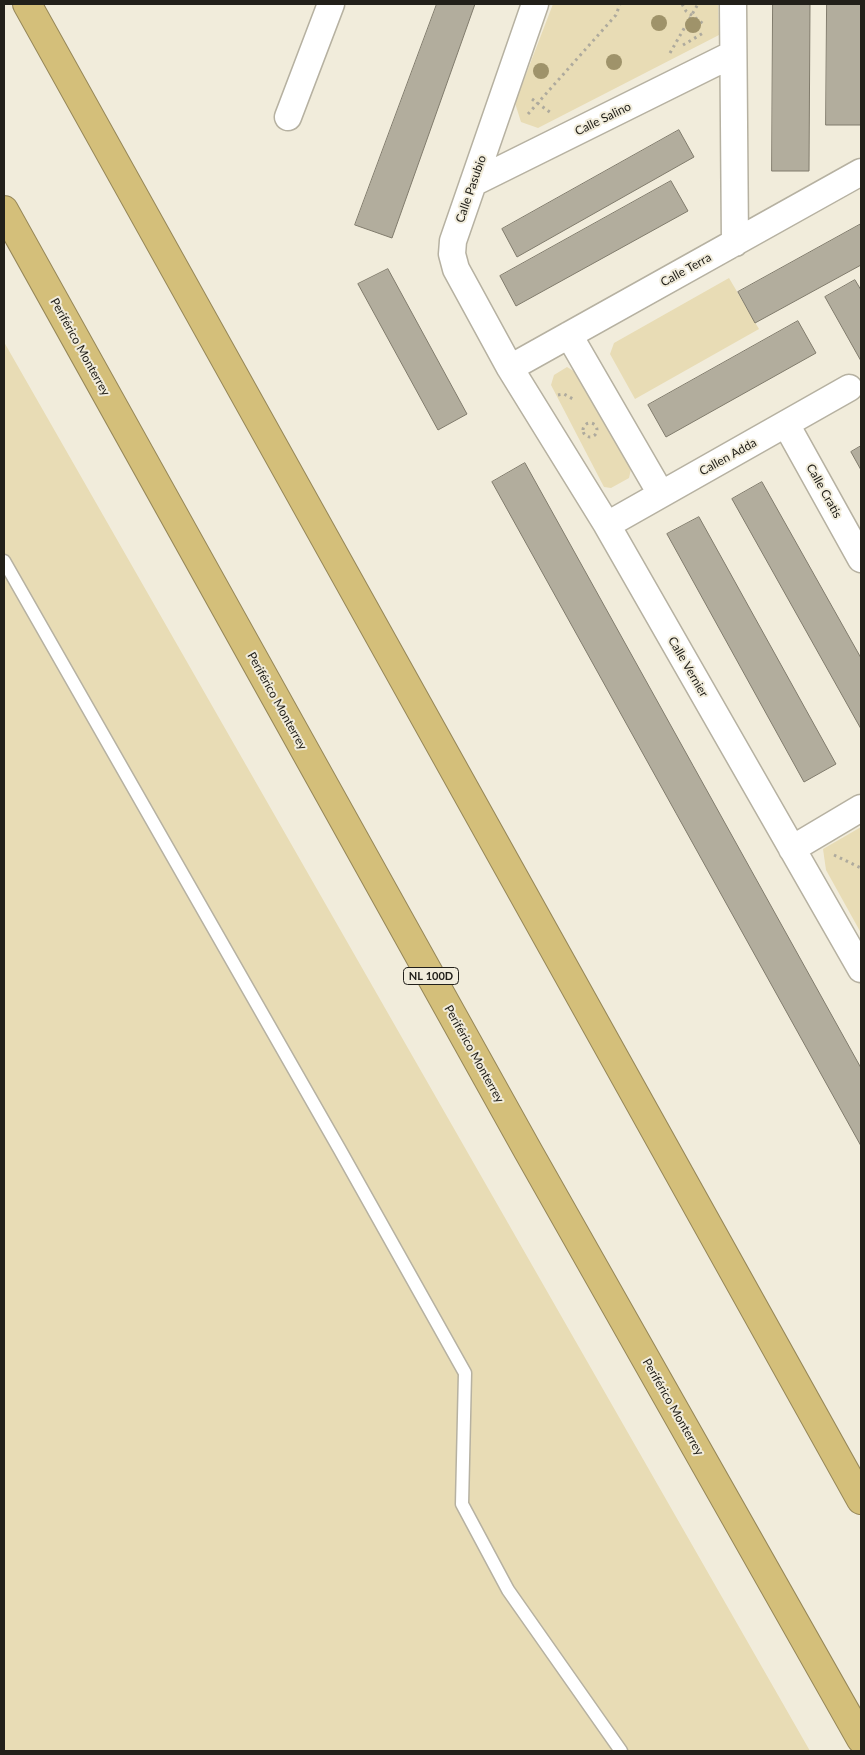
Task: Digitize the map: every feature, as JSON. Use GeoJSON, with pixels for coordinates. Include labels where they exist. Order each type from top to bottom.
{"type":"FeatureCollection","features":[{"type":"Feature","properties":{"kind":"highway"},"geometry":{"type":"LineString","coordinates":[[27,4],[861,1500]]}},
{"type":"Feature","properties":{"kind":"highway","name":"Periférico Monterrey"},"geometry":{"type":"LineString","coordinates":[[4,210],[528,1151],[861,1739]]}},
{"type":"Feature","properties":{"kind":"street","name":"Calle Pasubio"},"geometry":{"type":"LineString","coordinates":[[510,368],[456,269],[452,254],[453,241],[535,4]]}},
{"type":"Feature","properties":{"kind":"street"},"geometry":{"type":"LineString","coordinates":[[733,4],[734,243]]}},
{"type":"Feature","properties":{"kind":"street"},"geometry":{"type":"LineString","coordinates":[[288,117],[322,11]]}},
{"type":"Feature","properties":{"kind":"street","name":"Calle Salino"},"geometry":{"type":"LineString","coordinates":[[473,183],[733,54]]}},
{"type":"Feature","properties":{"kind":"street","name":"Calle Terra"},"geometry":{"type":"LineString","coordinates":[[510,368],[861,172]]}},
{"type":"Feature","properties":{"kind":"street"},"geometry":{"type":"LineString","coordinates":[[569,335],[661,494]]}},
{"type":"Feature","properties":{"kind":"street","name":"Calle Vernier"},"geometry":{"type":"LineString","coordinates":[[510,368],[607,525],[861,969]]}},
{"type":"Feature","properties":{"kind":"street","name":"Callen Adda"},"geometry":{"type":"LineString","coordinates":[[607,525],[849,388]]}},
{"type":"Feature","properties":{"kind":"street","name":"Calle Cratis"},"geometry":{"type":"LineString","coordinates":[[786,424],[861,559]]}},
{"type":"Feature","properties":{"kind":"street"},"geometry":{"type":"LineString","coordinates":[[792,849],[861,808]]}},
{"type":"Feature","properties":{"kind":"lane"},"geometry":{"type":"LineString","coordinates":[[4,561],[465,1373],[462,1504],[508,1590],[620,1751]]}},
{"type":"Feature","properties":{"kind":"path"},"geometry":{"type":"LineString","coordinates":[[526,116],[616,16],[620,4]]}},
{"type":"Feature","properties":{"kind":"path"},"geometry":{"type":"LineString","coordinates":[[682,4],[692,15],[710,29]]}},
{"type":"Feature","properties":{"kind":"path"},"geometry":{"type":"LineString","coordinates":[[670,54],[698,4]]}},
{"type":"Feature","properties":{"kind":"path"},"geometry":{"type":"LineString","coordinates":[[710,20],[710,29]]}},
{"type":"Feature","properties":{"kind":"path"},"geometry":{"type":"LineString","coordinates":[[661,58],[710,29]]}},
{"type":"Feature","properties":{"kind":"path"},"geometry":{"type":"LineString","coordinates":[[526,92],[552,114]]}},
{"type":"Feature","properties":{"kind":"path"},"geometry":{"type":"LineString","coordinates":[[556,396],[564,394],[576,401]]}},
{"type":"Feature","properties":{"kind":"path"},"geometry":{"type":"LineString","coordinates":[[830,853],[861,868]]}},
{"type":"Feature","properties":{"kind":"shaded area"},"geometry":{"type":"Polygon","coordinates":[[[553,4],[718,4],[719,35],[538,128],[521,122],[515,103],[553,4]]]}},
{"type":"Feature","properties":{"kind":"shaded area"},"geometry":{"type":"Polygon","coordinates":[[[729,278],[759,329],[635,399],[610,354],[614,343],[729,278]]]}},
{"type":"Feature","properties":{"kind":"shaded area"},"geometry":{"type":"Polygon","coordinates":[[[4,342],[810,1751],[4,1751],[4,342]]]}},
{"type":"Feature","properties":{"kind":"shaded area"},"geometry":{"type":"Polygon","coordinates":[[[567,367],[577,373],[631,469],[629,478],[611,488],[604,487],[551,385],[554,375],[567,367]]]}},
{"type":"Feature","properties":{"kind":"shaded area"},"geometry":{"type":"Polygon","coordinates":[[[861,827],[861,933],[826,870],[823,849],[861,827]]]}},
{"type":"Feature","properties":{"kind":"building"},"geometry":{"type":"Polygon","coordinates":[[[437,4],[475,4],[392,238],[355,225],[437,4]]]}},
{"type":"Feature","properties":{"kind":"building"},"geometry":{"type":"Polygon","coordinates":[[[773,4],[810,4],[809,171],[772,171],[773,4]]]}},
{"type":"Feature","properties":{"kind":"building"},"geometry":{"type":"Polygon","coordinates":[[[827,4],[861,4],[861,125],[826,125],[827,4]]]}},
{"type":"Feature","properties":{"kind":"building"},"geometry":{"type":"Polygon","coordinates":[[[679,130],[694,157],[517,257],[502,229],[679,130]]]}},
{"type":"Feature","properties":{"kind":"building"},"geometry":{"type":"Polygon","coordinates":[[[671,181],[688,211],[516,306],[500,276],[671,181]]]}},
{"type":"Feature","properties":{"kind":"building"},"geometry":{"type":"Polygon","coordinates":[[[861,224],[861,265],[755,323],[738,292],[861,224]]]}},
{"type":"Feature","properties":{"kind":"building"},"geometry":{"type":"Polygon","coordinates":[[[388,269],[467,414],[438,430],[358,284],[388,269]]]}},
{"type":"Feature","properties":{"kind":"building"},"geometry":{"type":"Polygon","coordinates":[[[855,280],[861,290],[861,361],[825,297],[855,280]]]}},
{"type":"Feature","properties":{"kind":"building"},"geometry":{"type":"Polygon","coordinates":[[[798,321],[816,353],[666,437],[648,405],[798,321]]]}},
{"type":"Feature","properties":{"kind":"building"},"geometry":{"type":"Polygon","coordinates":[[[861,446],[861,470],[851,452],[861,446]]]}},
{"type":"Feature","properties":{"kind":"building"},"geometry":{"type":"Polygon","coordinates":[[[525,463],[861,1068],[861,1146],[492,482],[525,463]]]}},
{"type":"Feature","properties":{"kind":"building"},"geometry":{"type":"Polygon","coordinates":[[[762,482],[861,658],[861,729],[732,499],[762,482]]]}},
{"type":"Feature","properties":{"kind":"building"},"geometry":{"type":"Polygon","coordinates":[[[699,517],[836,764],[804,782],[667,534],[699,517]]]}}]}
